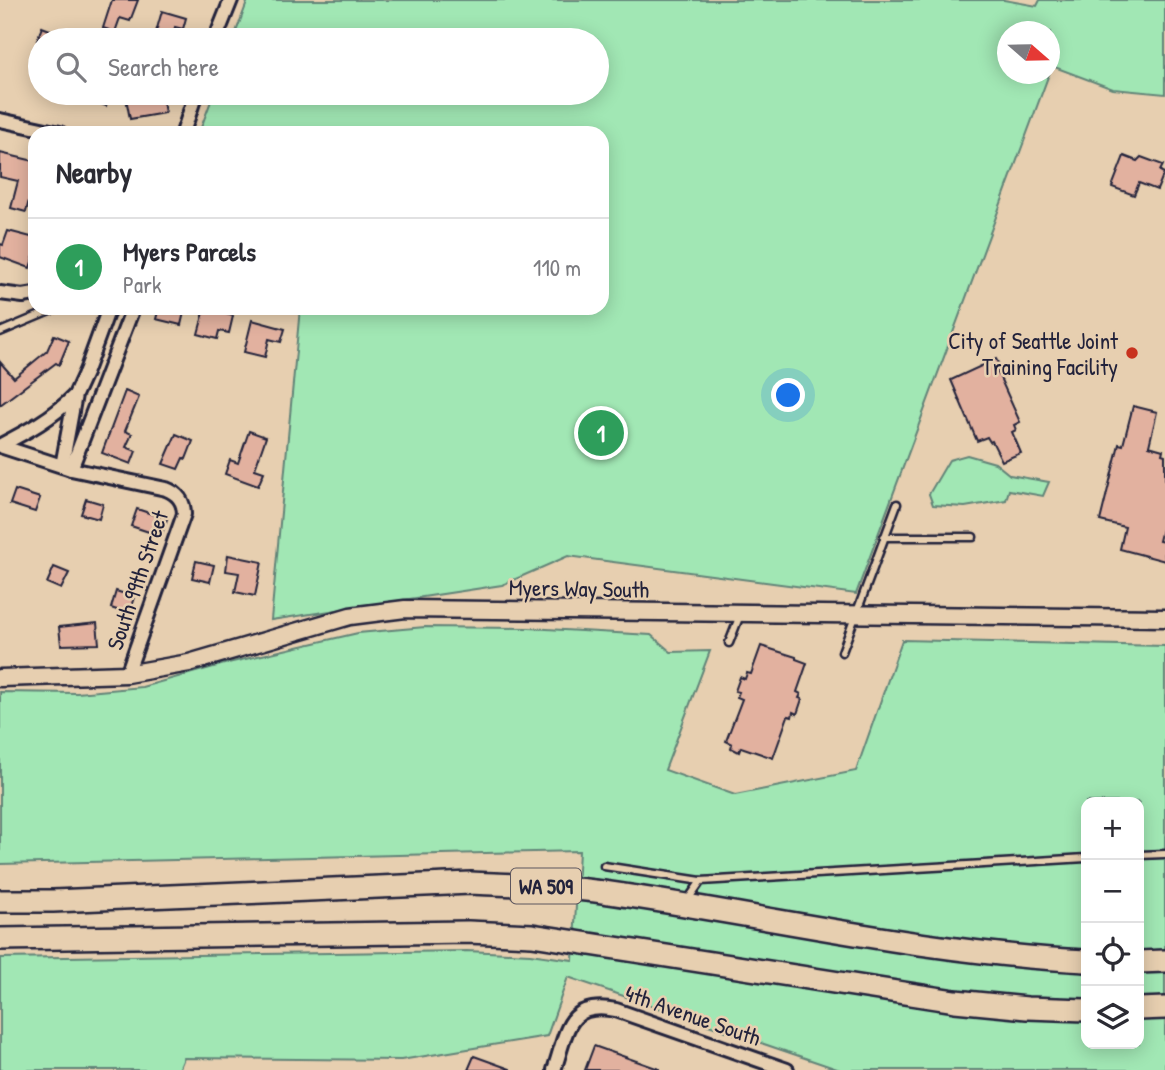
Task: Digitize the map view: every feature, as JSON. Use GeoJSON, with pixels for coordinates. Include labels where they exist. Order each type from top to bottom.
{"type":"FeatureCollection","features":[{"type":"Feature","properties":{"kind":"highway","name":"WA 509"},"geometry":{"type":"LineString","coordinates":[[0,901],[471,883],[538,886],[601,891],[957,950],[1081,961]]}},
{"type":"Feature","properties":{"kind":"highway","name":"WA 509"},"geometry":{"type":"LineString","coordinates":[[0,939],[468,932],[532,935],[955,1001],[1027,1009],[1081,1010]]}},
{"type":"Feature","properties":{"kind":"highway"},"geometry":{"type":"LineString","coordinates":[[1144,962],[1165,961]]}},
{"type":"Feature","properties":{"kind":"highway"},"geometry":{"type":"LineString","coordinates":[[1144,1009],[1165,1008]]}},
{"type":"Feature","properties":{"kind":"main road","name":"Myers Way South"},"geometry":{"type":"LineString","coordinates":[[0,678],[127,674],[189,663],[350,616],[405,609],[1165,618]]}},
{"type":"Feature","properties":{"kind":"street"},"geometry":{"type":"LineString","coordinates":[[220,28],[231,0]]}},
{"type":"Feature","properties":{"kind":"street"},"geometry":{"type":"LineString","coordinates":[[185,126],[192,105]]}},
{"type":"Feature","properties":{"kind":"street"},"geometry":{"type":"LineString","coordinates":[[0,120],[28,126]]}},
{"type":"Feature","properties":{"kind":"street"},"geometry":{"type":"LineString","coordinates":[[0,293],[28,295]]}},
{"type":"Feature","properties":{"kind":"street"},"geometry":{"type":"LineString","coordinates":[[66,467],[75,395],[106,315]]}},
{"type":"Feature","properties":{"kind":"street"},"geometry":{"type":"LineString","coordinates":[[66,467],[130,315]]}},
{"type":"Feature","properties":{"kind":"street"},"geometry":{"type":"LineString","coordinates":[[1,445],[34,428],[59,411],[75,395]]}},
{"type":"Feature","properties":{"kind":"street"},"geometry":{"type":"LineString","coordinates":[[1,445],[66,467]]}},
{"type":"Feature","properties":{"kind":"street","name":"South 99th Street"},"geometry":{"type":"LineString","coordinates":[[66,467],[166,489],[181,500],[184,514],[127,674]]}},
{"type":"Feature","properties":{"kind":"street","name":"4th Avenue South"},"geometry":{"type":"LineString","coordinates":[[554,1070],[573,1020],[584,1009],[595,1006],[615,1010],[787,1070]]}},
{"type":"Feature","properties":{"kind":"lane"},"geometry":{"type":"LineString","coordinates":[[0,332],[40,315]]}},
{"type":"Feature","properties":{"kind":"lane"},"geometry":{"type":"LineString","coordinates":[[842,652],[897,504]]}},
{"type":"Feature","properties":{"kind":"lane"},"geometry":{"type":"LineString","coordinates":[[884,537],[972,537]]}},
{"type":"Feature","properties":{"kind":"lane"},"geometry":{"type":"LineString","coordinates":[[729,643],[741,614]]}},
{"type":"Feature","properties":{"kind":"lane"},"geometry":{"type":"LineString","coordinates":[[1144,855],[1165,854]]}},
{"type":"Feature","properties":{"kind":"lane"},"geometry":{"type":"LineString","coordinates":[[604,866],[701,881],[1081,858]]}},
{"type":"Feature","properties":{"kind":"lane"},"geometry":{"type":"LineString","coordinates":[[684,905],[701,881]]}},
{"type":"Feature","properties":{"kind":"green space"},"geometry":{"type":"Polygon","coordinates":[[[248,0],[1004,0],[1037,6],[1040,0],[1165,0],[1165,94],[1113,89],[1060,69],[1060,21],[997,21],[997,84],[1045,84],[856,594],[568,556],[502,585],[271,620],[299,315],[609,315],[609,126],[202,126],[210,105],[609,105],[609,28],[238,28],[248,0]]]}},
{"type":"Feature","properties":{"kind":"green space"},"geometry":{"type":"Polygon","coordinates":[[[967,455],[995,463],[1010,475],[1049,482],[1043,496],[1009,490],[1006,500],[965,507],[933,505],[929,494],[949,460],[967,455]]]}},
{"type":"Feature","properties":{"kind":"green space"},"geometry":{"type":"Polygon","coordinates":[[[425,627],[529,628],[651,635],[671,652],[710,651],[665,770],[735,795],[856,771],[902,640],[1165,646],[1165,1070],[840,1070],[568,977],[547,1036],[401,1060],[184,1058],[179,1070],[0,1070],[0,958],[467,951],[530,954],[573,960],[579,851],[0,864],[0,692],[77,693],[142,687],[228,663],[358,633],[425,627]]]}},
{"type":"Feature","properties":{"kind":"building"},"geometry":{"type":"Polygon","coordinates":[[[112,0],[138,0],[130,21],[120,18],[116,28],[103,28],[112,0]]]}},
{"type":"Feature","properties":{"kind":"building"},"geometry":{"type":"Polygon","coordinates":[[[162,11],[186,18],[183,28],[157,28],[162,11]]]}},
{"type":"Feature","properties":{"kind":"building"},"geometry":{"type":"Polygon","coordinates":[[[127,105],[164,105],[165,113],[130,119],[127,105]]]}},
{"type":"Feature","properties":{"kind":"building"},"geometry":{"type":"Polygon","coordinates":[[[0,153],[28,160],[26,212],[11,208],[18,181],[0,177],[0,153]]]}},
{"type":"Feature","properties":{"kind":"building"},"geometry":{"type":"Polygon","coordinates":[[[1124,156],[1137,161],[1141,157],[1163,165],[1160,171],[1164,173],[1157,190],[1139,183],[1134,195],[1112,187],[1124,156]]]}},
{"type":"Feature","properties":{"kind":"building"},"geometry":{"type":"Polygon","coordinates":[[[8,231],[28,236],[28,267],[0,257],[0,244],[3,245],[8,231]]]}},
{"type":"Feature","properties":{"kind":"building"},"geometry":{"type":"Polygon","coordinates":[[[157,315],[183,315],[181,325],[156,319],[157,315]]]}},
{"type":"Feature","properties":{"kind":"building"},"geometry":{"type":"Polygon","coordinates":[[[203,315],[233,316],[229,333],[219,331],[217,339],[198,334],[203,315]]]}},
{"type":"Feature","properties":{"kind":"building"},"geometry":{"type":"Polygon","coordinates":[[[252,320],[285,329],[281,342],[269,339],[265,357],[244,352],[252,320]]]}},
{"type":"Feature","properties":{"kind":"building"},"geometry":{"type":"Polygon","coordinates":[[[54,335],[69,341],[59,365],[56,363],[0,405],[0,362],[14,378],[47,351],[54,335]]]}},
{"type":"Feature","properties":{"kind":"building"},"geometry":{"type":"Polygon","coordinates":[[[996,359],[1001,369],[997,371],[1020,422],[1014,425],[1016,430],[1012,432],[1021,453],[1002,461],[992,441],[987,437],[977,441],[951,380],[996,359]]]}},
{"type":"Feature","properties":{"kind":"building"},"geometry":{"type":"Polygon","coordinates":[[[125,391],[139,397],[125,431],[132,434],[126,447],[136,451],[131,464],[102,453],[125,391]]]}},
{"type":"Feature","properties":{"kind":"building"},"geometry":{"type":"Polygon","coordinates":[[[1133,406],[1157,412],[1149,446],[1163,450],[1162,454],[1165,455],[1165,517],[1159,541],[1164,542],[1165,561],[1120,549],[1125,527],[1100,521],[1119,444],[1123,445],[1133,406]]]}},
{"type":"Feature","properties":{"kind":"building"},"geometry":{"type":"Polygon","coordinates":[[[249,431],[266,437],[255,469],[264,472],[258,486],[225,474],[230,460],[238,463],[249,431]]]}},
{"type":"Feature","properties":{"kind":"building"},"geometry":{"type":"Polygon","coordinates":[[[176,434],[193,441],[186,459],[183,458],[178,469],[163,464],[176,434]]]}},
{"type":"Feature","properties":{"kind":"building"},"geometry":{"type":"Polygon","coordinates":[[[15,490],[40,498],[35,512],[10,504],[15,490]]]}},
{"type":"Feature","properties":{"kind":"building"},"geometry":{"type":"Polygon","coordinates":[[[86,499],[103,504],[99,519],[81,514],[86,499]]]}},
{"type":"Feature","properties":{"kind":"building"},"geometry":{"type":"Polygon","coordinates":[[[137,509],[167,519],[161,536],[131,526],[137,509]]]}},
{"type":"Feature","properties":{"kind":"building"},"geometry":{"type":"Polygon","coordinates":[[[228,555],[262,562],[255,596],[235,592],[239,573],[226,571],[228,555]]]}},
{"type":"Feature","properties":{"kind":"building"},"geometry":{"type":"Polygon","coordinates":[[[196,561],[214,565],[210,582],[192,578],[196,561]]]}},
{"type":"Feature","properties":{"kind":"building"},"geometry":{"type":"Polygon","coordinates":[[[54,567],[69,573],[61,589],[47,583],[54,567]]]}},
{"type":"Feature","properties":{"kind":"building"},"geometry":{"type":"Polygon","coordinates":[[[116,591],[134,597],[129,614],[111,608],[116,591]]]}},
{"type":"Feature","properties":{"kind":"building"},"geometry":{"type":"Polygon","coordinates":[[[97,623],[99,644],[61,645],[59,627],[97,623]]]}},
{"type":"Feature","properties":{"kind":"building"},"geometry":{"type":"Polygon","coordinates":[[[761,646],[807,663],[797,692],[802,699],[797,714],[793,712],[792,717],[788,716],[773,758],[741,747],[739,752],[731,748],[732,744],[726,741],[742,699],[737,697],[739,692],[735,691],[740,677],[745,679],[747,673],[751,674],[761,646]]]}},
{"type":"Feature","properties":{"kind":"building"},"geometry":{"type":"Polygon","coordinates":[[[594,1046],[659,1069],[659,1070],[585,1070],[594,1046]]]}},
{"type":"Feature","properties":{"kind":"building"},"geometry":{"type":"Polygon","coordinates":[[[474,1056],[510,1069],[510,1070],[468,1070],[474,1056]]]}},
{"type":"Feature","properties":{"kind":"place","name":"City of Seattle Joint Training Facility"},"geometry":{"type":"Point","coordinates":[1132,353]}},
{"type":"Feature","properties":{"kind":"place","name":"Myers Parcels"},"geometry":{"type":"Point","coordinates":[601,433]}}]}
